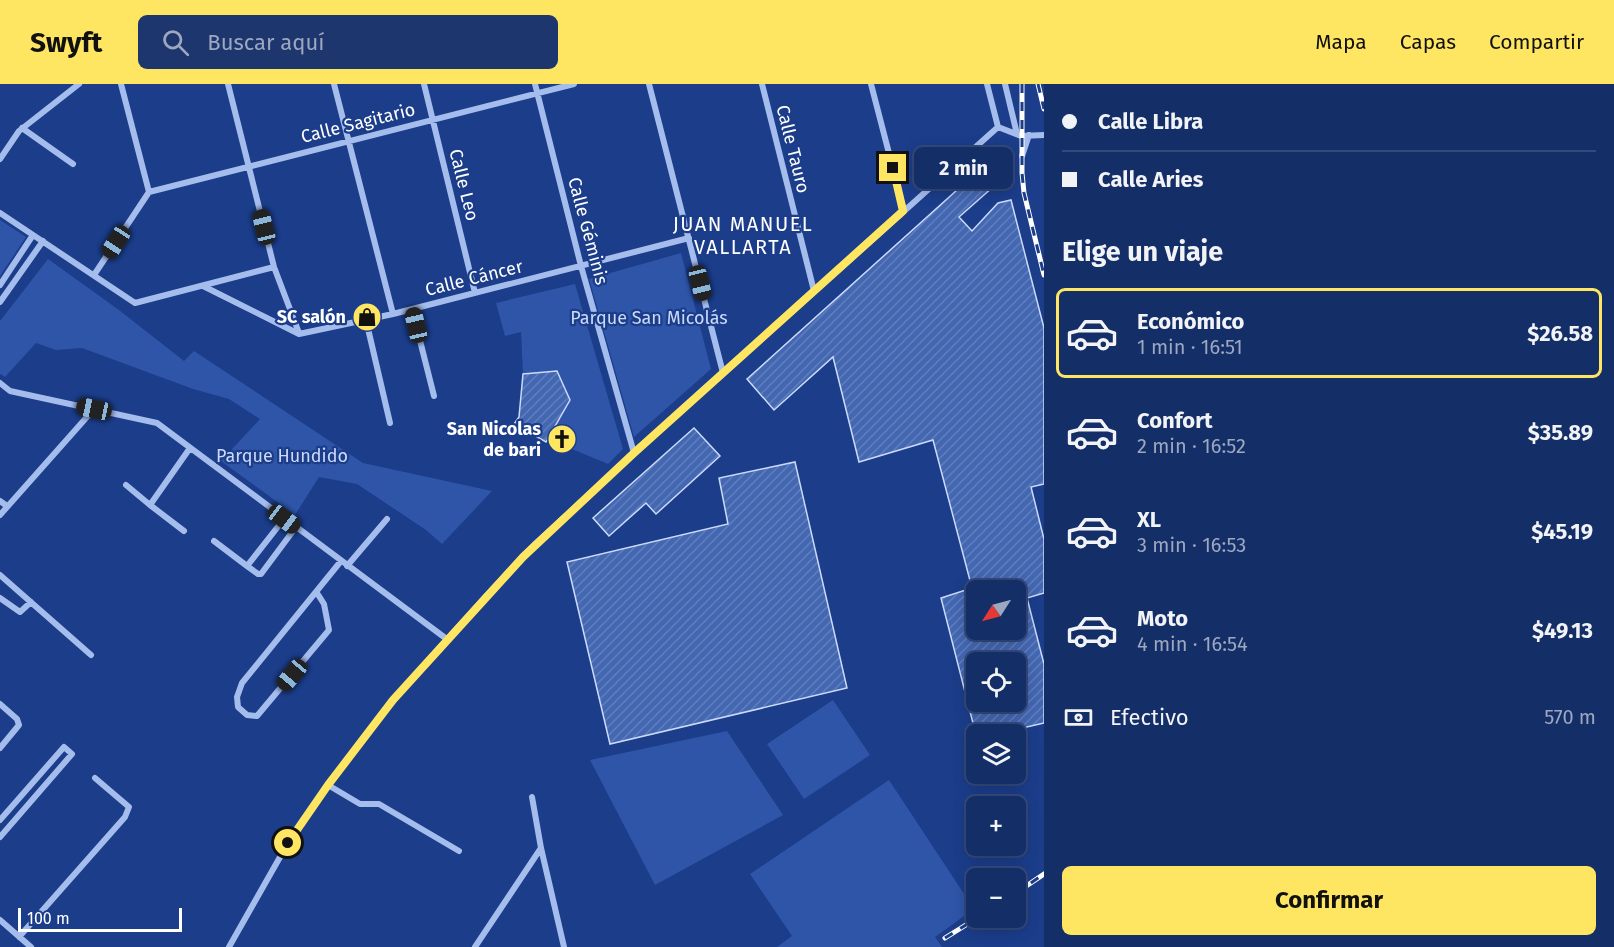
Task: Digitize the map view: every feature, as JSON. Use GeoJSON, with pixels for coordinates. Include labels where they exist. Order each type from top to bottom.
{"type":"FeatureCollection","features":[{"type":"Feature","properties":{"kind":"street"},"geometry":{"type":"LineString","coordinates":[[0,159],[22,128],[79,84]]}},
{"type":"Feature","properties":{"kind":"street"},"geometry":{"type":"LineString","coordinates":[[94,275],[149,192],[121,84]]}},
{"type":"Feature","properties":{"kind":"street"},"geometry":{"type":"LineString","coordinates":[[228,84],[274,267],[299,334]]}},
{"type":"Feature","properties":{"kind":"street"},"geometry":{"type":"LineString","coordinates":[[334,84],[393,314]]}},
{"type":"Feature","properties":{"kind":"street","name":"Calle Leo"},"geometry":{"type":"LineString","coordinates":[[424,84],[475,293]]}},
{"type":"Feature","properties":{"kind":"street","name":"Calle Géminis"},"geometry":{"type":"LineString","coordinates":[[535,84],[581,266],[634,453]]}},
{"type":"Feature","properties":{"kind":"street","name":"Calle Sagitario"},"geometry":{"type":"LineString","coordinates":[[149,192],[574,84]]}},
{"type":"Feature","properties":{"kind":"street"},"geometry":{"type":"LineString","coordinates":[[649,84],[723,373]]}},
{"type":"Feature","properties":{"kind":"street","name":"Calle Tauro"},"geometry":{"type":"LineString","coordinates":[[762,84],[814,291]]}},
{"type":"Feature","properties":{"kind":"street"},"geometry":{"type":"LineString","coordinates":[[872,84],[903,211]]}},
{"type":"Feature","properties":{"kind":"street"},"geometry":{"type":"LineString","coordinates":[[987,84],[998,127]]}},
{"type":"Feature","properties":{"kind":"street"},"geometry":{"type":"LineString","coordinates":[[1005,84],[1017,134]]}},
{"type":"Feature","properties":{"kind":"street"},"geometry":{"type":"LineString","coordinates":[[230,947],[288,843],[328,785],[393,700],[534,545],[998,127]]}},
{"type":"Feature","properties":{"kind":"street"},"geometry":{"type":"LineString","coordinates":[[998,127],[1017,134],[1044,135]]}},
{"type":"Feature","properties":{"kind":"street"},"geometry":{"type":"LineString","coordinates":[[22,128],[73,164]]}},
{"type":"Feature","properties":{"kind":"street"},"geometry":{"type":"LineString","coordinates":[[1022,156],[1029,135]]}},
{"type":"Feature","properties":{"kind":"street"},"geometry":{"type":"LineString","coordinates":[[0,213],[135,303],[274,267]]}},
{"type":"Feature","properties":{"kind":"street"},"geometry":{"type":"LineString","coordinates":[[0,285],[33,235]]}},
{"type":"Feature","properties":{"kind":"street","name":"Calle Cáncer"},"geometry":{"type":"LineString","coordinates":[[299,334],[393,314],[689,238]]}},
{"type":"Feature","properties":{"kind":"street"},"geometry":{"type":"LineString","coordinates":[[0,302],[42,241]]}},
{"type":"Feature","properties":{"kind":"street"},"geometry":{"type":"LineString","coordinates":[[203,286],[299,334]]}},
{"type":"Feature","properties":{"kind":"street"},"geometry":{"type":"LineString","coordinates":[[412,309],[434,396]]}},
{"type":"Feature","properties":{"kind":"street"},"geometry":{"type":"LineString","coordinates":[[366,320],[390,423]]}},
{"type":"Feature","properties":{"kind":"street"},"geometry":{"type":"LineString","coordinates":[[0,383],[10,391],[157,423],[448,639]]}},
{"type":"Feature","properties":{"kind":"street"},"geometry":{"type":"LineString","coordinates":[[0,515],[94,409]]}},
{"type":"Feature","properties":{"kind":"street"},"geometry":{"type":"LineString","coordinates":[[150,505],[190,448]]}},
{"type":"Feature","properties":{"kind":"street"},"geometry":{"type":"LineString","coordinates":[[126,485],[184,531]]}},
{"type":"Feature","properties":{"kind":"street"},"geometry":{"type":"LineString","coordinates":[[0,501],[7,506]]}},
{"type":"Feature","properties":{"kind":"street"},"geometry":{"type":"LineString","coordinates":[[247,566],[284,519]]}},
{"type":"Feature","properties":{"kind":"street"},"geometry":{"type":"LineString","coordinates":[[347,566],[387,519]]}},
{"type":"Feature","properties":{"kind":"street"},"geometry":{"type":"LineString","coordinates":[[214,541],[261,574],[296,528]]}},
{"type":"Feature","properties":{"kind":"street"},"geometry":{"type":"LineString","coordinates":[[317,593],[324,604],[329,630],[257,716],[248,715],[238,707],[237,697],[242,683],[341,561]]}},
{"type":"Feature","properties":{"kind":"street"},"geometry":{"type":"LineString","coordinates":[[0,575],[91,654]]}},
{"type":"Feature","properties":{"kind":"street"},"geometry":{"type":"LineString","coordinates":[[0,598],[20,612],[31,602]]}},
{"type":"Feature","properties":{"kind":"street"},"geometry":{"type":"LineString","coordinates":[[0,704],[17,719],[19,725],[0,748]]}},
{"type":"Feature","properties":{"kind":"street"},"geometry":{"type":"LineString","coordinates":[[0,820],[64,747],[72,754],[0,837]]}},
{"type":"Feature","properties":{"kind":"street"},"geometry":{"type":"LineString","coordinates":[[19,937],[125,817],[129,807],[95,778]]}},
{"type":"Feature","properties":{"kind":"street"},"geometry":{"type":"LineString","coordinates":[[328,785],[360,804],[379,804],[459,851]]}},
{"type":"Feature","properties":{"kind":"street"},"geometry":{"type":"LineString","coordinates":[[532,797],[564,947]]}},
{"type":"Feature","properties":{"kind":"street"},"geometry":{"type":"LineString","coordinates":[[475,947],[542,848]]}},
{"type":"Feature","properties":{"kind":"street"},"geometry":{"type":"LineString","coordinates":[[0,920],[31,947]]}},
{"type":"Feature","properties":{"kind":"green space"},"geometry":{"type":"Polygon","coordinates":[[[0,220],[26,237],[0,276],[0,220]]]}},
{"type":"Feature","properties":{"kind":"green space","name":"Parque San Micolás"},"geometry":{"type":"Polygon","coordinates":[[[681,253],[711,369],[634,437],[589,279],[681,253]]]}},
{"type":"Feature","properties":{"kind":"green space","name":"Parque Hundido"},"geometry":{"type":"Polygon","coordinates":[[[48,259],[184,361],[194,351],[363,463],[492,491],[442,544],[426,530],[357,484],[319,477],[295,515],[221,461],[260,419],[229,399],[193,389],[82,348],[56,350],[36,343],[5,377],[0,374],[0,321],[48,259]]]}},
{"type":"Feature","properties":{"kind":"green space"},"geometry":{"type":"Polygon","coordinates":[[[575,284],[623,449],[608,464],[548,439],[570,400],[557,371],[523,374],[521,332],[505,336],[496,303],[575,284]]]}},
{"type":"Feature","properties":{"kind":"green space"},"geometry":{"type":"Polygon","coordinates":[[[833,700],[870,755],[804,799],[767,744],[833,700]]]}},
{"type":"Feature","properties":{"kind":"green space"},"geometry":{"type":"Polygon","coordinates":[[[727,731],[783,815],[655,885],[590,760],[727,731]]]}},
{"type":"Feature","properties":{"kind":"green space"},"geometry":{"type":"Polygon","coordinates":[[[889,780],[966,897],[966,915],[935,937],[942,947],[777,947],[792,936],[750,874],[889,780]]]}},
{"type":"Feature","properties":{"kind":"building"},"geometry":{"type":"Polygon","coordinates":[[[997,154],[1003,161],[993,171],[1001,180],[959,217],[972,231],[998,203],[1011,200],[1044,328],[1044,484],[1031,487],[1044,539],[1044,593],[1027,598],[1044,664],[1044,723],[1026,727],[1026,724],[973,724],[970,712],[1026,712],[1026,652],[966,652],[966,696],[941,598],[966,590],[966,640],[1026,640],[1026,580],[970,580],[933,440],[859,462],[833,357],[774,410],[747,379],[997,154]]]}},
{"type":"Feature","properties":{"kind":"building"},"geometry":{"type":"Polygon","coordinates":[[[557,371],[570,400],[546,442],[514,424],[519,417],[523,374],[557,371]]]}},
{"type":"Feature","properties":{"kind":"building"},"geometry":{"type":"Polygon","coordinates":[[[694,428],[720,456],[656,514],[646,503],[609,536],[593,518],[694,428]]]}},
{"type":"Feature","properties":{"kind":"building"},"geometry":{"type":"Polygon","coordinates":[[[795,462],[847,688],[610,744],[567,562],[728,524],[719,478],[795,462]]]}},
{"type":"Feature","properties":{"kind":"railway"},"geometry":{"type":"LineString","coordinates":[[1022,84],[1024,193],[1044,275]]}},
{"type":"Feature","properties":{"kind":"railway"},"geometry":{"type":"LineString","coordinates":[[1038,84],[1044,109]]}},
{"type":"Feature","properties":{"kind":"railway"},"geometry":{"type":"LineString","coordinates":[[1026,886],[1044,874]]}},
{"type":"Feature","properties":{"kind":"railway"},"geometry":{"type":"LineString","coordinates":[[945,938],[966,925]]}},
{"type":"Feature","properties":{"kind":"place","name":"SC salón"},"geometry":{"type":"Point","coordinates":[367,317]}},
{"type":"Feature","properties":{"kind":"place","name":"San Nicolas de bari"},"geometry":{"type":"Point","coordinates":[562,439]}},
{"type":"Feature","properties":{"kind":"district","name":"JUAN MANUEL VALLARTA"},"geometry":{"type":"Point","coordinates":[743,236]}},
{"type":"Feature","properties":{"kind":"route"},"geometry":{"type":"LineString","coordinates":[[288,843],[328,785],[393,700],[534,545],[903,211],[893,168]]}}]}
